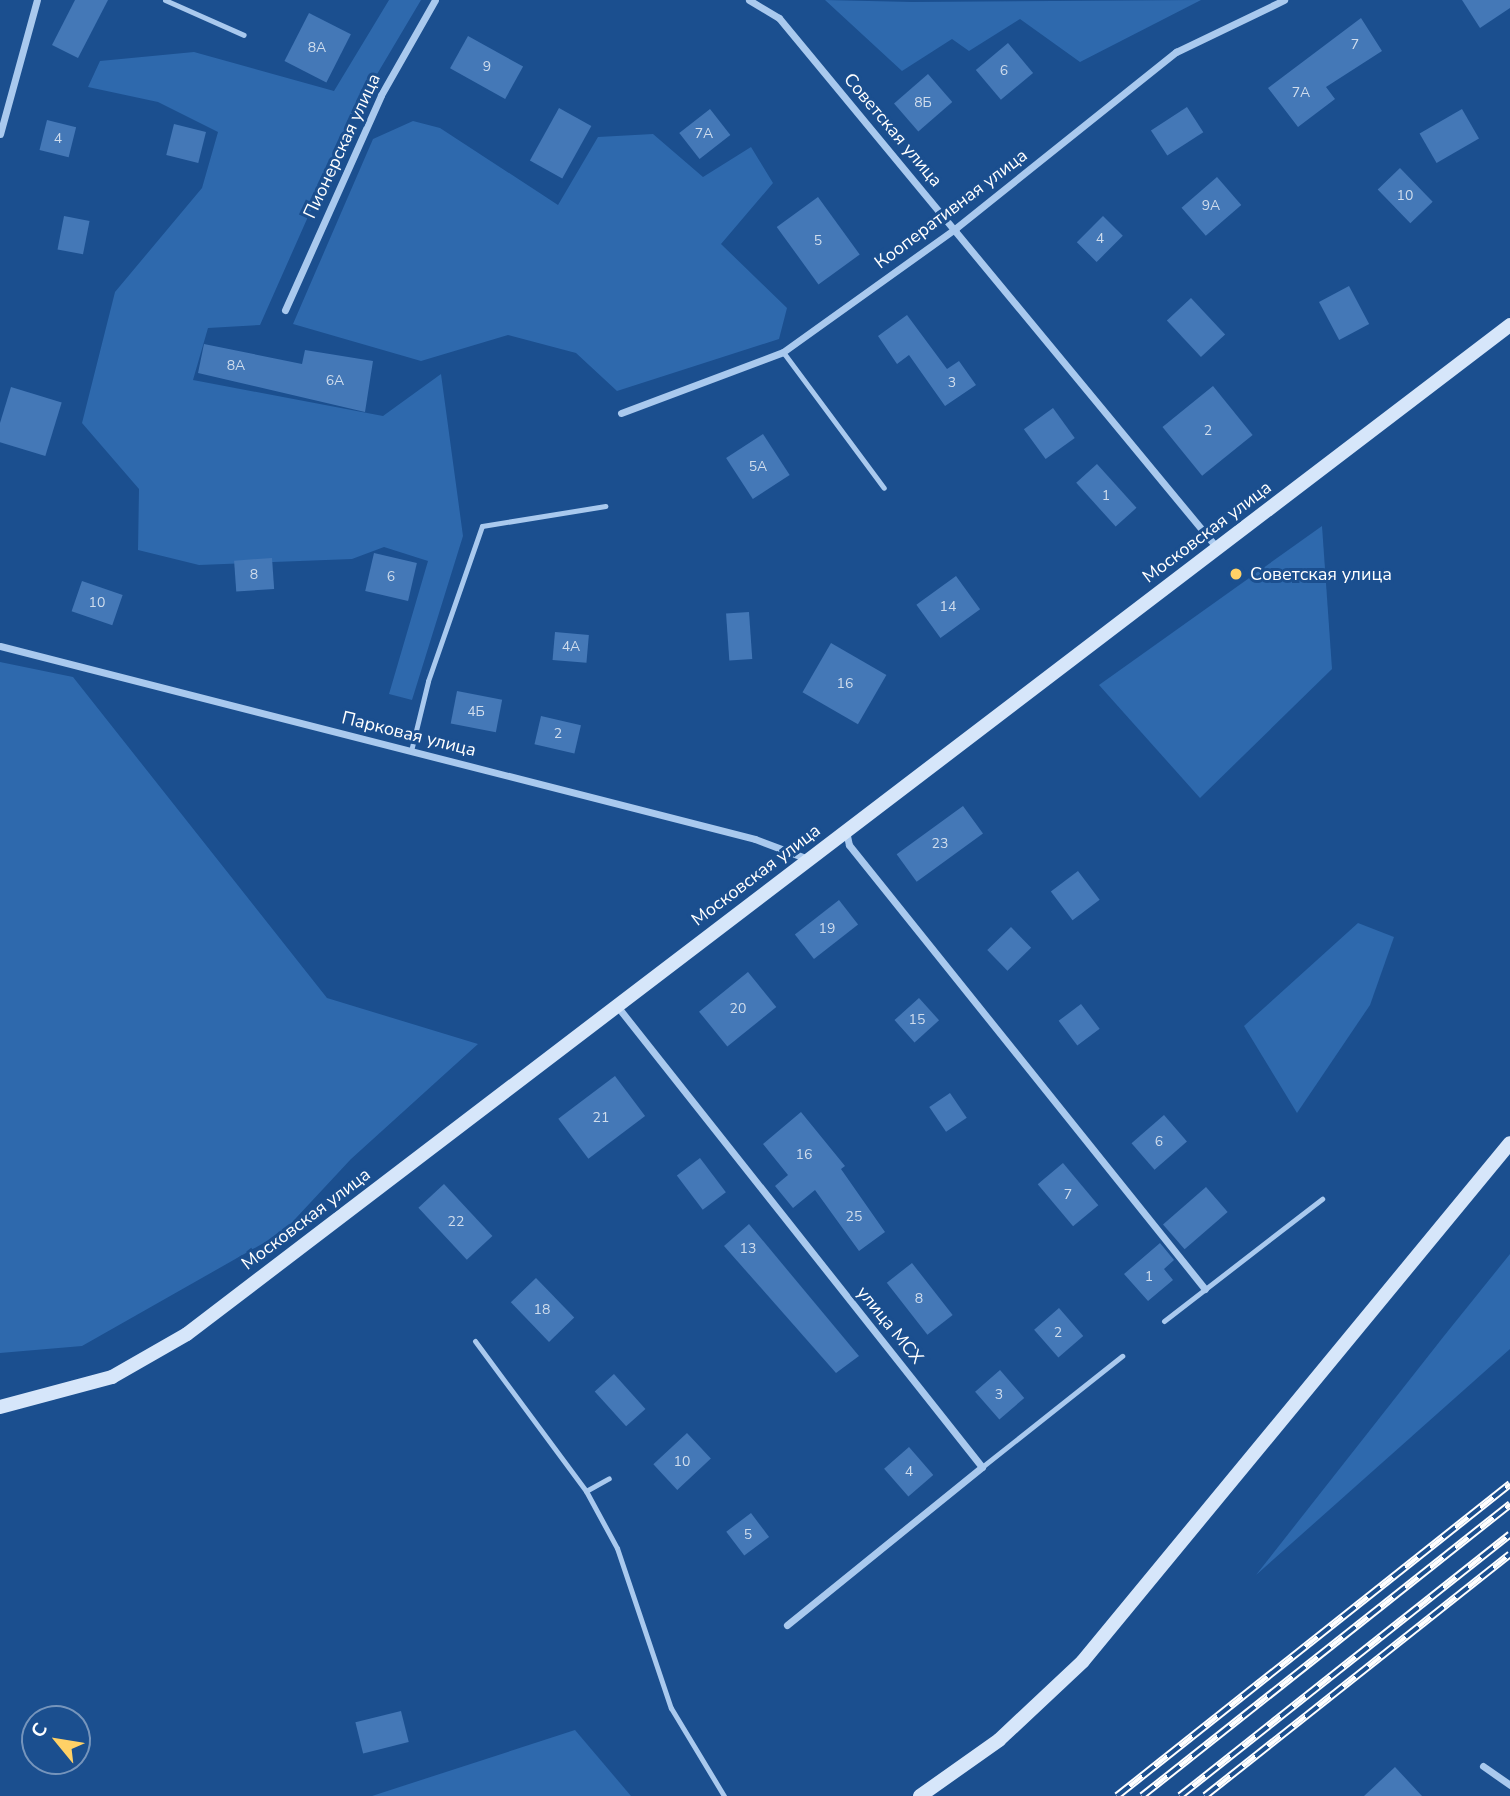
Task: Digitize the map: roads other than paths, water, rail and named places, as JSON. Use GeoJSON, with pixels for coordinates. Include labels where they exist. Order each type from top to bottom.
{"type":"FeatureCollection","features":[{"type":"Feature","properties":{"kind":"street"},"geometry":{"type":"LineString","coordinates":[[0,134],[37,0]]}},
{"type":"Feature","properties":{"kind":"street","name":"Пионерская улица"},"geometry":{"type":"LineString","coordinates":[[285,310],[381,95],[435,0]]}},
{"type":"Feature","properties":{"kind":"street","name":"Советская улица"},"geometry":{"type":"LineString","coordinates":[[749,0],[779,18],[956,228],[1218,549]]}},
{"type":"Feature","properties":{"kind":"street","name":"Кооперативная улица"},"geometry":{"type":"LineString","coordinates":[[621,413],[783,352],[956,228],[1176,52],[1284,0]]}},
{"type":"Feature","properties":{"kind":"street","name":"Московская улица"},"geometry":{"type":"LineString","coordinates":[[0,1406],[112,1377],[187,1334],[1510,325]]}},
{"type":"Feature","properties":{"kind":"street","name":"Парковая улица"},"geometry":{"type":"LineString","coordinates":[[0,646],[755,839],[808,859]]}},
{"type":"Feature","properties":{"kind":"street"},"geometry":{"type":"LineString","coordinates":[[845,831],[849,845],[1205,1289]]}},
{"type":"Feature","properties":{"kind":"street","name":"улица МСХ"},"geometry":{"type":"LineString","coordinates":[[617,1006],[982,1467]]}},
{"type":"Feature","properties":{"kind":"street"},"geometry":{"type":"LineString","coordinates":[[920,1796],[999,1740],[1083,1661],[1510,1143]]}},
{"type":"Feature","properties":{"kind":"street"},"geometry":{"type":"LineString","coordinates":[[787,1625],[982,1467]]}},
{"type":"Feature","properties":{"kind":"street"},"geometry":{"type":"LineString","coordinates":[[1483,1766],[1510,1785]]}},
{"type":"Feature","properties":{"kind":"lane"},"geometry":{"type":"LineString","coordinates":[[165,0],[244,35]]}},
{"type":"Feature","properties":{"kind":"lane"},"geometry":{"type":"LineString","coordinates":[[783,352],[884,488]]}},
{"type":"Feature","properties":{"kind":"lane"},"geometry":{"type":"LineString","coordinates":[[411,751],[428,681],[482,526],[605,506]]}},
{"type":"Feature","properties":{"kind":"lane"},"geometry":{"type":"LineString","coordinates":[[1164,1321],[1322,1199]]}},
{"type":"Feature","properties":{"kind":"lane"},"geometry":{"type":"LineString","coordinates":[[475,1341],[586,1491],[617,1548],[671,1709],[724,1796]]}},
{"type":"Feature","properties":{"kind":"lane"},"geometry":{"type":"LineString","coordinates":[[982,1467],[1122,1356]]}},
{"type":"Feature","properties":{"kind":"lane"},"geometry":{"type":"LineString","coordinates":[[586,1491],[608,1478]]}},
{"type":"Feature","properties":{"kind":"railway"},"geometry":{"type":"LineString","coordinates":[[1117,1796],[1510,1484]]}},
{"type":"Feature","properties":{"kind":"railway"},"geometry":{"type":"LineString","coordinates":[[1142,1796],[1510,1504]]}},
{"type":"Feature","properties":{"kind":"railway"},"geometry":{"type":"LineString","coordinates":[[1180,1796],[1510,1534]]}},
{"type":"Feature","properties":{"kind":"railway"},"geometry":{"type":"LineString","coordinates":[[1205,1796],[1510,1554]]}},
{"type":"Feature","properties":{"kind":"place","name":"Советская улица"},"geometry":{"type":"Point","coordinates":[1236,574]}}]}
